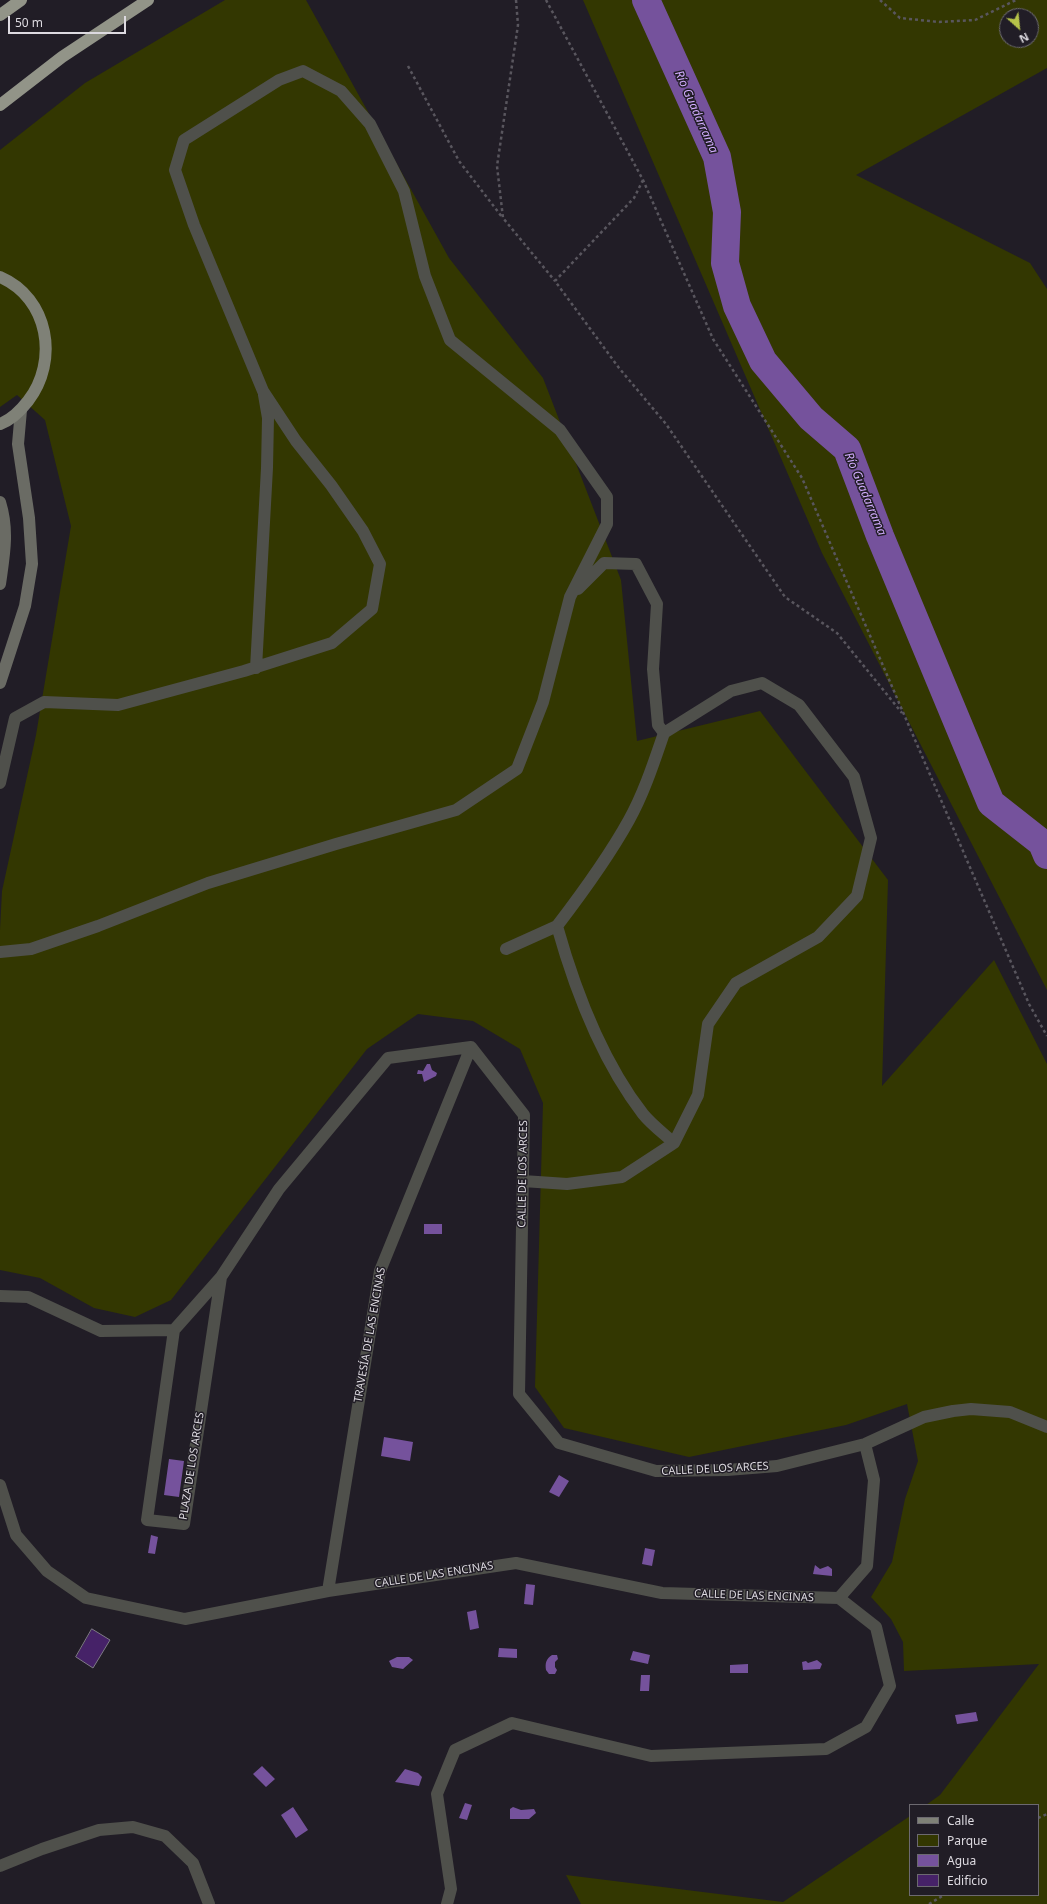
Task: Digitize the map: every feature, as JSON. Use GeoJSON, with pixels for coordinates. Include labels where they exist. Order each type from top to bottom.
{"type":"FeatureCollection","features":[{"type":"Feature","properties":{"kind":"highway"},"geometry":{"type":"LineString","coordinates":[[0,15],[21,0]]}},
{"type":"Feature","properties":{"kind":"highway"},"geometry":{"type":"LineString","coordinates":[[0,105],[62,58],[148,0]]}},
{"type":"Feature","properties":{"kind":"main road"},"geometry":{"type":"LineString","coordinates":[[0,277],[23,293],[38,314],[46,339],[46,365],[37,390],[21,410],[0,424]]}},
{"type":"Feature","properties":{"kind":"street"},"geometry":{"type":"LineString","coordinates":[[0,783],[15,718],[44,702],[118,705],[256,668],[332,643],[372,609],[380,564],[359,526],[331,485],[296,441],[263,391],[194,225],[175,170],[184,140],[279,80],[303,71],[341,91],[370,124],[404,191],[425,276],[450,340],[560,430],[607,497],[607,524],[570,597],[543,702],[517,769],[456,810],[336,844],[208,883],[98,926],[31,949],[0,952]]}},
{"type":"Feature","properties":{"kind":"street"},"geometry":{"type":"LineString","coordinates":[[256,668],[267,468],[268,418],[263,391]]}},
{"type":"Feature","properties":{"kind":"street"},"geometry":{"type":"LineString","coordinates":[[0,683],[25,606],[32,564],[29,518],[18,444],[21,410]]}},
{"type":"Feature","properties":{"kind":"street"},"geometry":{"type":"LineString","coordinates":[[0,502],[3,511],[7,539],[0,585]]}},
{"type":"Feature","properties":{"kind":"street"},"geometry":{"type":"LineString","coordinates":[[570,597],[604,563],[636,564],[657,604],[653,669],[658,725],[664,733]]}},
{"type":"Feature","properties":{"kind":"street"},"geometry":{"type":"LineString","coordinates":[[506,949],[557,926],[594,879],[629,819],[650,773],[664,733],[731,691],[762,683],[800,705],[854,777],[871,838],[857,896],[818,938],[736,983],[708,1024],[698,1095],[674,1143],[622,1177],[567,1184],[523,1181]]}},
{"type":"Feature","properties":{"kind":"street"},"geometry":{"type":"LineString","coordinates":[[557,926],[569,969],[605,1055],[643,1114],[674,1143]]}},
{"type":"Feature","properties":{"kind":"street"},"geometry":{"type":"LineString","coordinates":[[0,1296],[28,1297],[101,1331],[174,1330],[221,1277],[279,1189],[388,1058],[471,1047]]}},
{"type":"Feature","properties":{"kind":"street","name":"CALLE DE LOS ARCES"},"geometry":{"type":"LineString","coordinates":[[471,1047],[524,1115],[519,1394],[559,1443],[656,1471],[727,1470],[777,1466],[865,1444],[924,1417],[953,1411],[971,1409],[1010,1412],[1047,1427]]}},
{"type":"Feature","properties":{"kind":"street","name":"TRAVESÍA DE LAS ENCINAS"},"geometry":{"type":"LineString","coordinates":[[328,1591],[380,1271],[471,1047]]}},
{"type":"Feature","properties":{"kind":"street","name":"PLAZA DE LOS ARCES"},"geometry":{"type":"LineString","coordinates":[[174,1330],[147,1520],[184,1524],[221,1277]]}},
{"type":"Feature","properties":{"kind":"street"},"geometry":{"type":"LineString","coordinates":[[447,1904],[451,1889],[437,1794],[455,1750],[512,1723],[650,1756],[826,1749],[866,1727],[890,1686],[876,1627],[838,1598],[867,1566],[874,1480],[865,1444]]}},
{"type":"Feature","properties":{"kind":"street","name":"CALLE DE LAS ENCINAS"},"geometry":{"type":"LineString","coordinates":[[0,1485],[16,1536],[47,1571],[86,1598],[185,1619],[328,1591],[516,1562],[662,1594],[838,1598]]}},
{"type":"Feature","properties":{"kind":"street"},"geometry":{"type":"LineString","coordinates":[[0,1866],[42,1849],[99,1830],[133,1827],[165,1836],[193,1863],[209,1904]]}},
{"type":"Feature","properties":{"kind":"path"},"geometry":{"type":"LineString","coordinates":[[503,218],[497,166],[518,24],[516,0]]}},
{"type":"Feature","properties":{"kind":"path"},"geometry":{"type":"LineString","coordinates":[[546,0],[643,180],[713,339],[802,478],[1029,1004],[1047,1036]]}},
{"type":"Feature","properties":{"kind":"path"},"geometry":{"type":"LineString","coordinates":[[880,0],[900,18],[939,22],[975,20],[1016,0]]}},
{"type":"Feature","properties":{"kind":"path"},"geometry":{"type":"LineString","coordinates":[[408,66],[458,161],[555,281],[619,368],[666,424],[785,597],[836,633],[905,716]]}},
{"type":"Feature","properties":{"kind":"path"},"geometry":{"type":"LineString","coordinates":[[555,281],[634,198],[643,180]]}},
{"type":"Feature","properties":{"kind":"path"},"geometry":{"type":"LineString","coordinates":[[929,1904],[942,1896]]}},
{"type":"Feature","properties":{"kind":"green space"},"geometry":{"type":"Polygon","coordinates":[[[225,0],[306,0],[449,258],[543,378],[621,580],[637,741],[760,711],[888,880],[882,1086],[994,960],[1047,1064],[1047,1904],[581,1904],[566,1875],[783,1902],[909,1817],[909,1896],[1039,1896],[1039,1804],[927,1804],[940,1795],[1039,1664],[904,1671],[903,1642],[891,1619],[871,1597],[892,1562],[905,1499],[918,1461],[907,1404],[846,1425],[689,1457],[564,1428],[535,1387],[543,1103],[520,1049],[473,1021],[418,1014],[367,1049],[171,1300],[135,1317],[94,1308],[40,1278],[0,1270],[0,930],[2,891],[36,735],[71,526],[45,420],[17,395],[0,407],[0,150],[85,83],[225,0]]]}},
{"type":"Feature","properties":{"kind":"green space"},"geometry":{"type":"Polygon","coordinates":[[[583,0],[1047,0],[1047,68],[856,175],[1030,263],[1047,289],[1047,990],[822,553],[583,0]]]}},
{"type":"Feature","properties":{"kind":"water"},"geometry":{"type":"Polygon","coordinates":[[[427,1064],[430,1064],[432,1070],[437,1073],[436,1076],[424,1082],[422,1074],[417,1074],[418,1070],[423,1071],[427,1064]]]}},
{"type":"Feature","properties":{"kind":"water"},"geometry":{"type":"Polygon","coordinates":[[[424,1224],[442,1224],[442,1234],[424,1234],[424,1224]]]}},
{"type":"Feature","properties":{"kind":"water"},"geometry":{"type":"Polygon","coordinates":[[[384,1437],[413,1442],[410,1461],[381,1456],[384,1437]]]}},
{"type":"Feature","properties":{"kind":"water"},"geometry":{"type":"Polygon","coordinates":[[[169,1459],[184,1461],[179,1497],[164,1495],[169,1459]]]}},
{"type":"Feature","properties":{"kind":"water"},"geometry":{"type":"Polygon","coordinates":[[[559,1475],[569,1481],[559,1497],[549,1492],[559,1475]]]}},
{"type":"Feature","properties":{"kind":"water"},"geometry":{"type":"Polygon","coordinates":[[[151,1535],[158,1537],[155,1554],[148,1553],[151,1535]]]}},
{"type":"Feature","properties":{"kind":"water"},"geometry":{"type":"Polygon","coordinates":[[[645,1548],[655,1550],[652,1566],[642,1564],[645,1548]]]}},
{"type":"Feature","properties":{"kind":"water"},"geometry":{"type":"Polygon","coordinates":[[[815,1565],[820,1569],[828,1566],[832,1569],[832,1576],[813,1574],[815,1565]]]}},
{"type":"Feature","properties":{"kind":"water"},"geometry":{"type":"Polygon","coordinates":[[[526,1584],[535,1585],[533,1605],[524,1604],[526,1584]]]}},
{"type":"Feature","properties":{"kind":"water"},"geometry":{"type":"Polygon","coordinates":[[[476,1610],[479,1628],[470,1630],[467,1612],[476,1610]]]}},
{"type":"Feature","properties":{"kind":"water"},"geometry":{"type":"Polygon","coordinates":[[[499,1648],[517,1649],[517,1658],[498,1657],[499,1648]]]}},
{"type":"Feature","properties":{"kind":"water"},"geometry":{"type":"Polygon","coordinates":[[[633,1651],[650,1655],[648,1664],[630,1660],[633,1651]]]}},
{"type":"Feature","properties":{"kind":"water"},"geometry":{"type":"Polygon","coordinates":[[[552,1655],[557,1655],[558,1659],[555,1662],[555,1667],[557,1670],[555,1674],[549,1674],[546,1670],[546,1663],[548,1658],[552,1655]]]}},
{"type":"Feature","properties":{"kind":"water"},"geometry":{"type":"Polygon","coordinates":[[[397,1657],[409,1657],[413,1660],[403,1669],[392,1667],[389,1661],[397,1657]]]}},
{"type":"Feature","properties":{"kind":"water"},"geometry":{"type":"Polygon","coordinates":[[[817,1660],[822,1664],[820,1669],[803,1670],[802,1662],[806,1661],[808,1663],[817,1660]]]}},
{"type":"Feature","properties":{"kind":"water"},"geometry":{"type":"Polygon","coordinates":[[[748,1664],[748,1673],[730,1673],[730,1665],[748,1664]]]}},
{"type":"Feature","properties":{"kind":"water"},"geometry":{"type":"Polygon","coordinates":[[[641,1675],[650,1675],[649,1691],[640,1691],[641,1675]]]}},
{"type":"Feature","properties":{"kind":"water"},"geometry":{"type":"Polygon","coordinates":[[[976,1712],[978,1721],[957,1724],[955,1715],[976,1712]]]}},
{"type":"Feature","properties":{"kind":"water"},"geometry":{"type":"Polygon","coordinates":[[[262,1766],[275,1779],[266,1787],[253,1774],[262,1766]]]}},
{"type":"Feature","properties":{"kind":"water"},"geometry":{"type":"Polygon","coordinates":[[[405,1769],[418,1773],[422,1777],[419,1786],[395,1782],[405,1769]]]}},
{"type":"Feature","properties":{"kind":"water"},"geometry":{"type":"Polygon","coordinates":[[[465,1803],[472,1805],[467,1820],[459,1818],[465,1803]]]}},
{"type":"Feature","properties":{"kind":"water"},"geometry":{"type":"Polygon","coordinates":[[[293,1807],[308,1830],[296,1838],[281,1815],[293,1807]]]}},
{"type":"Feature","properties":{"kind":"water"},"geometry":{"type":"Polygon","coordinates":[[[513,1807],[521,1810],[534,1809],[536,1813],[529,1819],[510,1819],[510,1809],[513,1807]]]}},
{"type":"Feature","properties":{"kind":"building"},"geometry":{"type":"Polygon","coordinates":[[[92,1629],[110,1640],[93,1668],[76,1657],[92,1629]]]}},
{"type":"Feature","properties":{"kind":"waterway","name":"Río Guadarrama"},"geometry":{"type":"LineString","coordinates":[[646,0],[717,157],[727,212],[725,263],[737,306],[763,361],[811,418],[847,449],[880,536],[991,803],[1042,843],[1047,855]]}}]}
